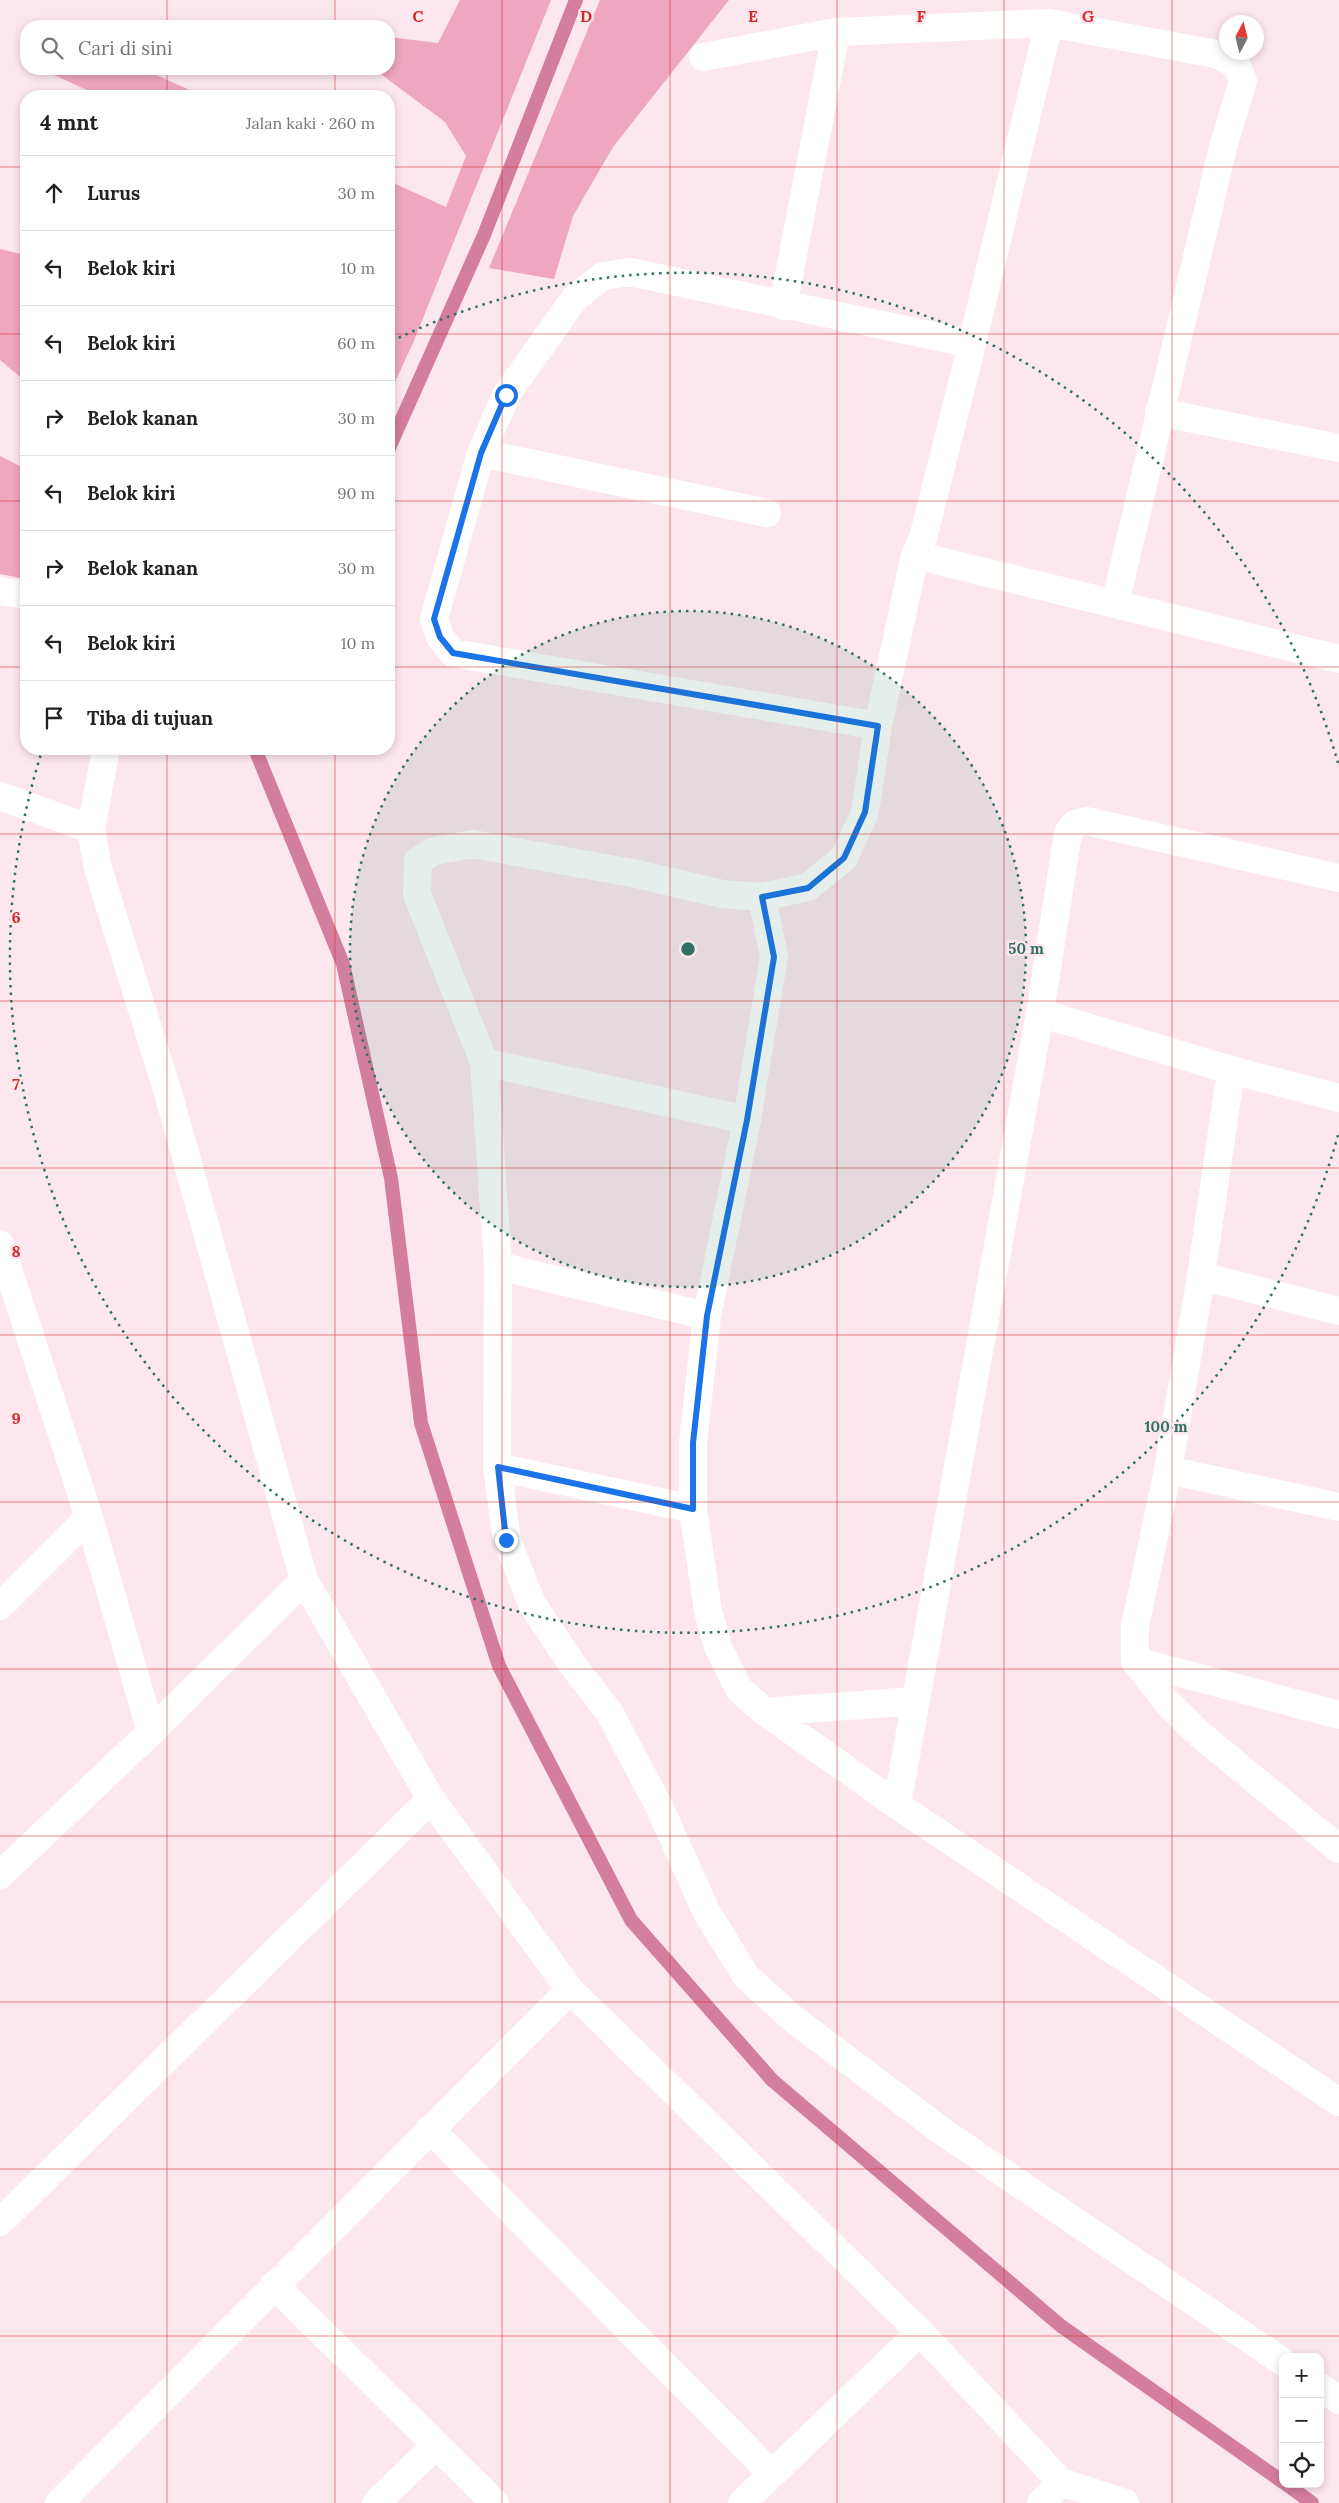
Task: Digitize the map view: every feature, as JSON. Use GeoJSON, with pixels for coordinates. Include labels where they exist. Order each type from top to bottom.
{"type":"FeatureCollection","features":[{"type":"Feature","properties":{"kind":"street"},"geometry":{"type":"LineString","coordinates":[[1049,23],[972,344],[923,538],[916,555],[878,726],[865,812],[844,858],[808,888],[762,897],[722,894],[637,874],[473,844],[434,851],[418,861],[417,894],[484,1062],[498,1266],[498,1467],[506,1540],[532,1604],[572,1664],[609,1712],[658,1806],[706,1911],[746,1976],[792,2018],[943,2132],[1279,2359]]}},
{"type":"Feature","properties":{"kind":"street"},"geometry":{"type":"LineString","coordinates":[[703,57],[836,32],[1049,23],[1216,54],[1236,64],[1243,81],[1223,147],[1115,604]]}},
{"type":"Feature","properties":{"kind":"street"},"geometry":{"type":"LineString","coordinates":[[783,306],[836,32]]}},
{"type":"Feature","properties":{"kind":"street"},"geometry":{"type":"LineString","coordinates":[[878,726],[453,653],[440,637],[434,619],[481,453],[506,395],[575,298],[603,276],[630,272],[783,306],[972,344]]}},
{"type":"Feature","properties":{"kind":"street"},"geometry":{"type":"LineString","coordinates":[[1159,412],[1339,448]]}},
{"type":"Feature","properties":{"kind":"street"},"geometry":{"type":"LineString","coordinates":[[481,453],[767,513]]}},
{"type":"Feature","properties":{"kind":"street"},"geometry":{"type":"LineString","coordinates":[[916,555],[1339,659]]}},
{"type":"Feature","properties":{"kind":"street"},"geometry":{"type":"LineString","coordinates":[[0,591],[20,595]]}},
{"type":"Feature","properties":{"kind":"street"},"geometry":{"type":"LineString","coordinates":[[105,755],[91,829],[98,868],[172,1105],[304,1580],[431,1799],[570,1990],[920,2332],[1061,2482],[1125,2503]]}},
{"type":"Feature","properties":{"kind":"street"},"geometry":{"type":"LineString","coordinates":[[0,796],[91,829]]}},
{"type":"Feature","properties":{"kind":"street"},"geometry":{"type":"LineString","coordinates":[[897,1805],[1040,1013],[1068,833],[1075,824],[1086,821],[1339,878]]}},
{"type":"Feature","properties":{"kind":"street"},"geometry":{"type":"LineString","coordinates":[[762,897],[774,957],[747,1120],[707,1316],[693,1443],[693,1509],[708,1611],[718,1647],[739,1689],[765,1712],[897,1805],[1339,2102]]}},
{"type":"Feature","properties":{"kind":"street"},"geometry":{"type":"LineString","coordinates":[[1040,1013],[1231,1070],[1339,1098]]}},
{"type":"Feature","properties":{"kind":"street"},"geometry":{"type":"LineString","coordinates":[[484,1062],[747,1120]]}},
{"type":"Feature","properties":{"kind":"street"},"geometry":{"type":"LineString","coordinates":[[1231,1070],[1202,1276],[1168,1470],[1135,1626],[1135,1661],[1166,1702],[1197,1732],[1339,1849]]}},
{"type":"Feature","properties":{"kind":"street"},"geometry":{"type":"LineString","coordinates":[[0,1244],[89,1517],[151,1732]]}},
{"type":"Feature","properties":{"kind":"street"},"geometry":{"type":"LineString","coordinates":[[498,1266],[707,1316]]}},
{"type":"Feature","properties":{"kind":"street"},"geometry":{"type":"LineString","coordinates":[[1202,1276],[1339,1311]]}},
{"type":"Feature","properties":{"kind":"street"},"geometry":{"type":"LineString","coordinates":[[498,1467],[693,1509]]}},
{"type":"Feature","properties":{"kind":"street"},"geometry":{"type":"LineString","coordinates":[[1168,1470],[1339,1507]]}},
{"type":"Feature","properties":{"kind":"street"},"geometry":{"type":"LineString","coordinates":[[0,1606],[89,1517]]}},
{"type":"Feature","properties":{"kind":"street"},"geometry":{"type":"LineString","coordinates":[[0,1875],[151,1732],[304,1580]]}},
{"type":"Feature","properties":{"kind":"street"},"geometry":{"type":"LineString","coordinates":[[1135,1661],[1339,1715]]}},
{"type":"Feature","properties":{"kind":"street"},"geometry":{"type":"LineString","coordinates":[[765,1712],[915,1701]]}},
{"type":"Feature","properties":{"kind":"street"},"geometry":{"type":"LineString","coordinates":[[0,2222],[431,1799]]}},
{"type":"Feature","properties":{"kind":"street"},"geometry":{"type":"LineString","coordinates":[[59,2503],[274,2285],[570,1990]]}},
{"type":"Feature","properties":{"kind":"street"},"geometry":{"type":"LineString","coordinates":[[430,2129],[772,2474]]}},
{"type":"Feature","properties":{"kind":"street"},"geometry":{"type":"LineString","coordinates":[[274,2285],[495,2503]]}},
{"type":"Feature","properties":{"kind":"street"},"geometry":{"type":"LineString","coordinates":[[742,2503],[920,2332]]}},
{"type":"Feature","properties":{"kind":"street"},"geometry":{"type":"LineString","coordinates":[[1324,2390],[1339,2400]]}},
{"type":"Feature","properties":{"kind":"street"},"geometry":{"type":"LineString","coordinates":[[376,2503],[436,2445]]}},
{"type":"Feature","properties":{"kind":"street"},"geometry":{"type":"LineString","coordinates":[[1041,2503],[1061,2482]]}},
{"type":"Feature","properties":{"kind":"shaded area"},"geometry":{"type":"Polygon","coordinates":[[[460,0],[551,0],[413,343],[395,382],[395,184],[446,207],[466,156],[445,122],[382,75],[395,75],[395,38],[438,43],[460,0]]]}},
{"type":"Feature","properties":{"kind":"shaded area"},"geometry":{"type":"Polygon","coordinates":[[[600,0],[729,0],[613,147],[573,216],[554,279],[489,268],[600,0]]]}},
{"type":"Feature","properties":{"kind":"shaded area"},"geometry":{"type":"Polygon","coordinates":[[[54,75],[156,75],[190,90],[87,90],[54,75]]]}},
{"type":"Feature","properties":{"kind":"shaded area"},"geometry":{"type":"Polygon","coordinates":[[[0,249],[20,254],[20,377],[0,360],[0,249]]]}},
{"type":"Feature","properties":{"kind":"shaded area"},"geometry":{"type":"Polygon","coordinates":[[[0,456],[20,466],[20,578],[0,574],[0,456]]]}},
{"type":"Feature","properties":{"kind":"waterway"},"geometry":{"type":"LineString","coordinates":[[395,435],[484,235],[576,0]]}},
{"type":"Feature","properties":{"kind":"waterway"},"geometry":{"type":"LineString","coordinates":[[257,755],[343,964],[391,1178],[421,1423],[499,1666],[631,1920],[772,2080],[1061,2326],[1279,2479]]}},
{"type":"Feature","properties":{"kind":"waterway"},"geometry":{"type":"LineString","coordinates":[[1291,2488],[1312,2503]]}},
{"type":"Feature","properties":{"kind":"route"},"geometry":{"type":"LineString","coordinates":[[506,395],[481,453],[434,619],[440,637],[453,653],[878,726],[865,812],[844,858],[808,888],[762,897],[774,957],[769,997],[747,1120],[707,1316],[693,1443],[693,1509],[498,1467],[506,1540]]}}]}
